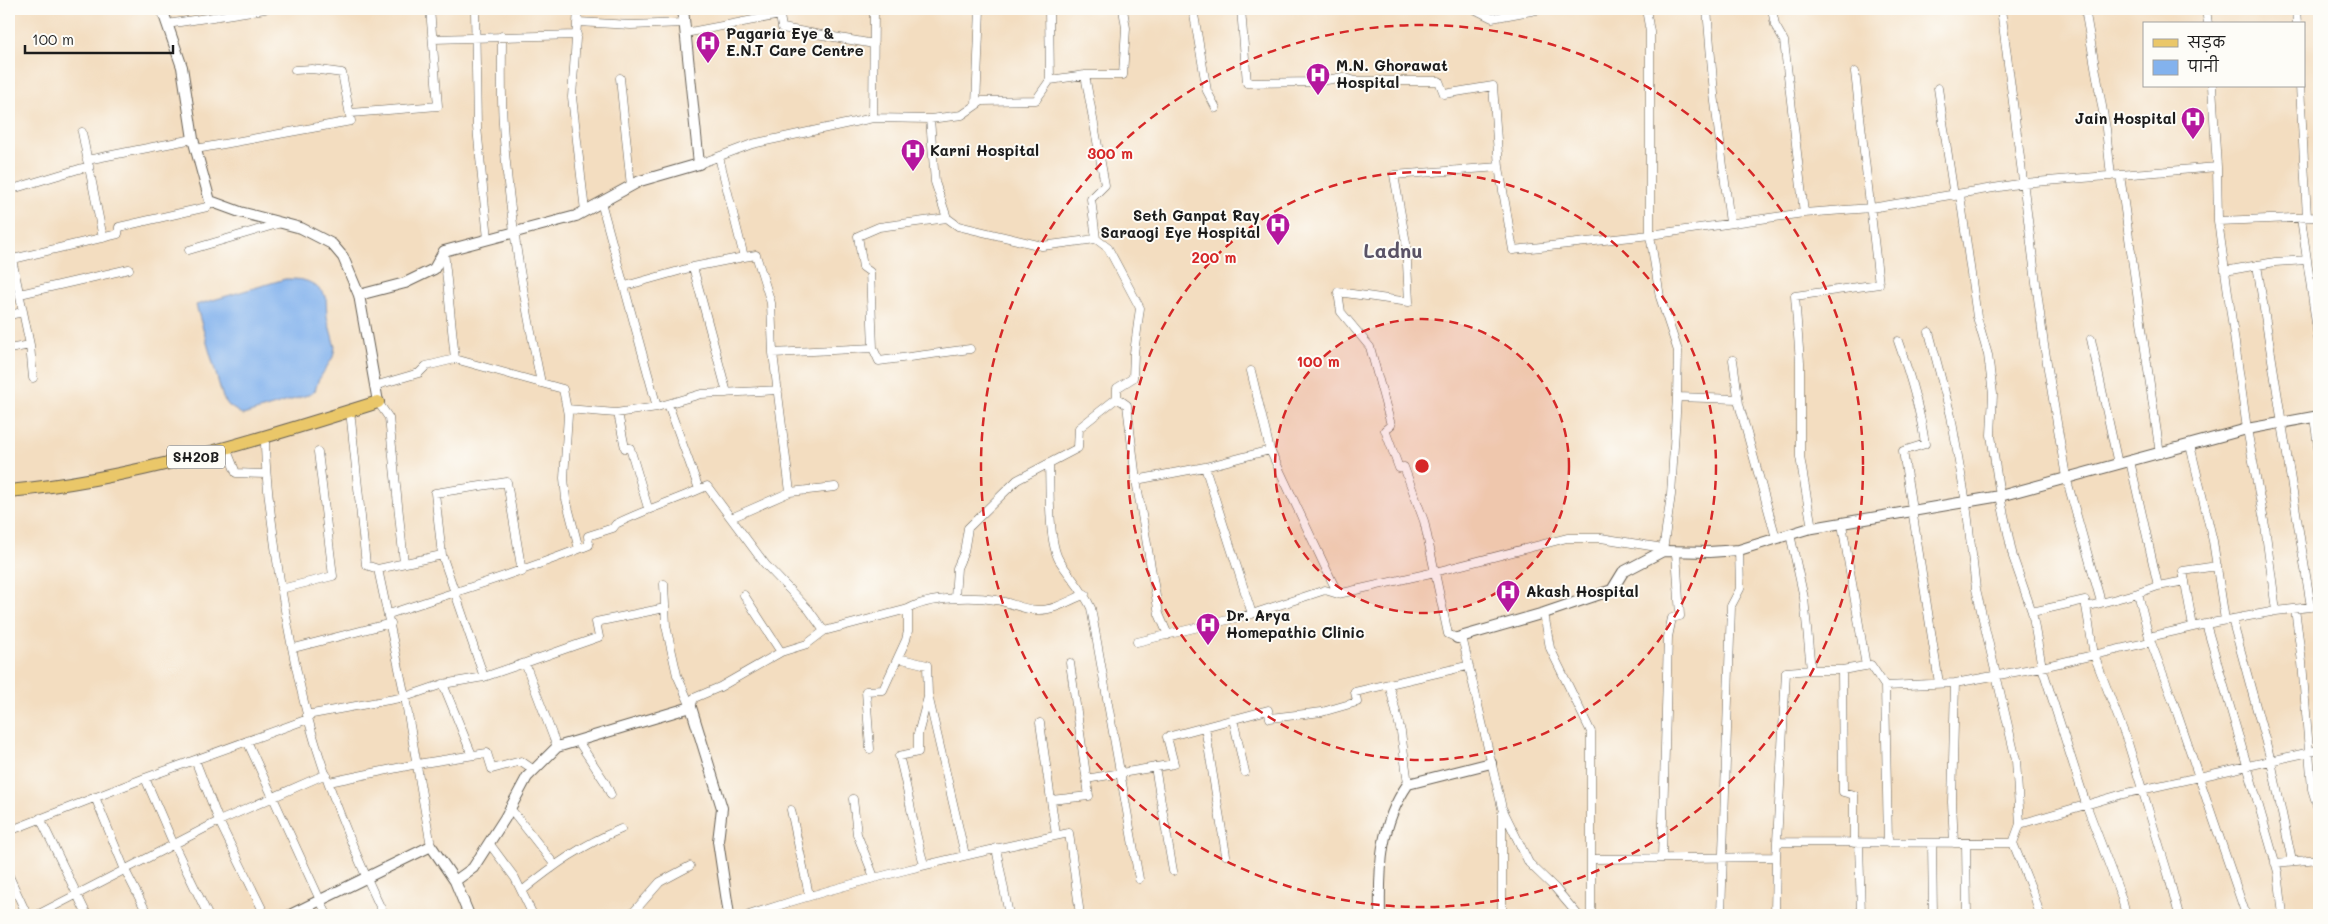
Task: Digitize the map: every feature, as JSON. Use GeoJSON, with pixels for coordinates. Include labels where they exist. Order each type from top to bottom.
{"type":"FeatureCollection","features":[{"type":"Feature","properties":{"kind":"main road","name":"SH20B"},"geometry":{"type":"LineString","coordinates":[[9,491],[38,488],[174,462],[265,438],[378,402]]}},
{"type":"Feature","properties":{"kind":"street"},"geometry":{"type":"LineString","coordinates":[[33,378],[30,345],[11,260],[118,234],[120,227],[207,207],[210,201],[194,144],[182,67],[162,9]]}},
{"type":"Feature","properties":{"kind":"street"},"geometry":{"type":"LineString","coordinates":[[167,24],[224,12],[264,9]]}},
{"type":"Feature","properties":{"kind":"street"},"geometry":{"type":"LineString","coordinates":[[351,113],[438,106],[434,39],[430,9]]}},
{"type":"Feature","properties":{"kind":"street"},"geometry":{"type":"LineString","coordinates":[[475,9],[477,127],[488,239]]}},
{"type":"Feature","properties":{"kind":"street"},"geometry":{"type":"LineString","coordinates":[[578,9],[572,97],[585,211]]}},
{"type":"Feature","properties":{"kind":"street"},"geometry":{"type":"LineString","coordinates":[[683,9],[699,164]]}},
{"type":"Feature","properties":{"kind":"street"},"geometry":{"type":"LineString","coordinates":[[873,118],[874,9]]}},
{"type":"Feature","properties":{"kind":"street"},"geometry":{"type":"LineString","coordinates":[[976,106],[980,9]]}},
{"type":"Feature","properties":{"kind":"street"},"geometry":{"type":"LineString","coordinates":[[358,295],[405,283],[434,269],[444,251],[576,216],[640,181],[699,164],[752,144],[873,118],[930,119],[962,115],[982,101],[1036,100],[1050,80],[1049,9]]}},
{"type":"Feature","properties":{"kind":"street"},"geometry":{"type":"LineString","coordinates":[[1050,80],[1085,75],[1123,75],[1126,28],[1123,9]]}},
{"type":"Feature","properties":{"kind":"street"},"geometry":{"type":"LineString","coordinates":[[1193,9],[1207,91],[1216,108]]}},
{"type":"Feature","properties":{"kind":"street"},"geometry":{"type":"LineString","coordinates":[[1241,9],[1247,83],[1316,82],[1343,77],[1355,81],[1439,81],[1444,94],[1493,86],[1499,167],[1513,250],[1804,213],[1871,208],[2024,183],[2217,167]]}},
{"type":"Feature","properties":{"kind":"street"},"geometry":{"type":"LineString","coordinates":[[1474,9],[1492,18],[1542,9]]}},
{"type":"Feature","properties":{"kind":"street"},"geometry":{"type":"LineString","coordinates":[[1646,9],[1650,32],[1650,234],[1660,297],[1678,351],[1671,496],[1663,549]]}},
{"type":"Feature","properties":{"kind":"street"},"geometry":{"type":"LineString","coordinates":[[1707,9],[1714,94],[1730,223]]}},
{"type":"Feature","properties":{"kind":"street"},"geometry":{"type":"LineString","coordinates":[[1772,9],[1775,25],[1784,41],[1804,213]]}},
{"type":"Feature","properties":{"kind":"street"},"geometry":{"type":"LineString","coordinates":[[2001,9],[2044,345],[2066,477],[2101,602]]}},
{"type":"Feature","properties":{"kind":"street"},"geometry":{"type":"LineString","coordinates":[[2085,9],[2106,129],[2111,176]]}},
{"type":"Feature","properties":{"kind":"street"},"geometry":{"type":"LineString","coordinates":[[2206,9],[2208,22]]}},
{"type":"Feature","properties":{"kind":"street"},"geometry":{"type":"LineString","coordinates":[[2296,9],[2297,22]]}},
{"type":"Feature","properties":{"kind":"street"},"geometry":{"type":"LineString","coordinates":[[578,22],[685,28],[780,12],[782,28],[874,44]]}},
{"type":"Feature","properties":{"kind":"street"},"geometry":{"type":"LineString","coordinates":[[434,39],[576,35]]}},
{"type":"Feature","properties":{"kind":"street"},"geometry":{"type":"LineString","coordinates":[[502,36],[503,124],[515,232],[524,302],[541,383]]}},
{"type":"Feature","properties":{"kind":"street"},"geometry":{"type":"LineString","coordinates":[[9,190],[88,163],[194,144],[351,121],[342,73],[312,69],[295,70]]}},
{"type":"Feature","properties":{"kind":"street"},"geometry":{"type":"LineString","coordinates":[[1812,528],[1800,458],[1800,362],[1795,296],[1879,284],[1856,72]]}},
{"type":"Feature","properties":{"kind":"street"},"geometry":{"type":"LineString","coordinates":[[1085,75],[1105,185],[1091,199],[1096,239]]}},
{"type":"Feature","properties":{"kind":"street"},"geometry":{"type":"LineString","coordinates":[[620,78],[631,186]]}},
{"type":"Feature","properties":{"kind":"street"},"geometry":{"type":"LineString","coordinates":[[1938,88],[1978,316],[1988,354],[1993,394],[1991,435],[2000,496],[2013,557],[2032,612],[2042,667],[2086,804],[2122,899],[2126,915]]}},
{"type":"Feature","properties":{"kind":"street"},"geometry":{"type":"LineString","coordinates":[[2212,88],[2218,221],[2247,429],[2266,526],[2276,611]]}},
{"type":"Feature","properties":{"kind":"street"},"geometry":{"type":"LineString","coordinates":[[2300,88],[2307,260],[2319,344]]}},
{"type":"Feature","properties":{"kind":"street"},"geometry":{"type":"LineString","coordinates":[[930,119],[935,182],[947,218],[958,226],[1042,246],[1096,239],[1108,248],[1140,308],[1133,378],[1117,388],[1117,398]]}},
{"type":"Feature","properties":{"kind":"street"},"geometry":{"type":"LineString","coordinates":[[82,132],[103,238]]}},
{"type":"Feature","properties":{"kind":"street"},"geometry":{"type":"LineString","coordinates":[[719,157],[744,257]]}},
{"type":"Feature","properties":{"kind":"street"},"geometry":{"type":"LineString","coordinates":[[1499,167],[1394,175],[1406,243],[1409,302],[1338,292],[1341,312],[1370,347],[1391,425],[1385,430],[1399,468],[1404,468],[1424,521],[1448,634],[1463,641],[1467,666],[1502,808],[1529,863],[1555,888],[1578,915]]}},
{"type":"Feature","properties":{"kind":"street"},"geometry":{"type":"LineString","coordinates":[[2120,175],[2160,454]]}},
{"type":"Feature","properties":{"kind":"street"},"geometry":{"type":"LineString","coordinates":[[210,201],[240,212],[301,228],[332,244],[343,257],[358,295],[378,402],[389,418],[404,563]]}},
{"type":"Feature","properties":{"kind":"street"},"geometry":{"type":"LineString","coordinates":[[601,202],[657,407]]}},
{"type":"Feature","properties":{"kind":"street"},"geometry":{"type":"LineString","coordinates":[[2218,221],[2319,217]]}},
{"type":"Feature","properties":{"kind":"street"},"geometry":{"type":"LineString","coordinates":[[947,218],[879,227],[858,236],[863,267],[870,272],[873,348],[879,360],[970,349]]}},
{"type":"Feature","properties":{"kind":"street"},"geometry":{"type":"LineString","coordinates":[[189,250],[282,223]]}},
{"type":"Feature","properties":{"kind":"street"},"geometry":{"type":"LineString","coordinates":[[444,251],[455,359]]}},
{"type":"Feature","properties":{"kind":"street"},"geometry":{"type":"LineString","coordinates":[[625,286],[693,267],[756,255],[771,302],[774,353],[790,492]]}},
{"type":"Feature","properties":{"kind":"street"},"geometry":{"type":"LineString","coordinates":[[2225,271],[2257,265],[2307,260]]}},
{"type":"Feature","properties":{"kind":"street"},"geometry":{"type":"LineString","coordinates":[[1886,686],[1955,682],[2042,667],[2094,655],[2206,624],[2315,606],[2257,265]]}},
{"type":"Feature","properties":{"kind":"street"},"geometry":{"type":"LineString","coordinates":[[693,267],[727,393]]}},
{"type":"Feature","properties":{"kind":"street"},"geometry":{"type":"LineString","coordinates":[[20,294],[129,269]]}},
{"type":"Feature","properties":{"kind":"street"},"geometry":{"type":"LineString","coordinates":[[9,315],[23,312]]}},
{"type":"Feature","properties":{"kind":"street"},"geometry":{"type":"LineString","coordinates":[[1929,332],[1951,416],[1966,503],[1976,589],[1995,675],[2002,693],[2016,760],[2020,824],[2013,843],[2040,915]]}},
{"type":"Feature","properties":{"kind":"street"},"geometry":{"type":"LineString","coordinates":[[2091,339],[2118,464]]}},
{"type":"Feature","properties":{"kind":"street"},"geometry":{"type":"LineString","coordinates":[[1898,341],[1914,386],[1922,419],[1924,444],[1903,451],[1939,683]]}},
{"type":"Feature","properties":{"kind":"street"},"geometry":{"type":"LineString","coordinates":[[9,349],[30,345]]}},
{"type":"Feature","properties":{"kind":"street"},"geometry":{"type":"LineString","coordinates":[[774,353],[873,348]]}},
{"type":"Feature","properties":{"kind":"street"},"geometry":{"type":"LineString","coordinates":[[374,386],[419,373],[426,366],[455,359],[563,389],[567,409],[564,478],[566,499],[579,549]]}},
{"type":"Feature","properties":{"kind":"street"},"geometry":{"type":"LineString","coordinates":[[1733,360],[1738,399],[1776,538]]}},
{"type":"Feature","properties":{"kind":"street"},"geometry":{"type":"LineString","coordinates":[[1251,371],[1270,450],[1338,594]]}},
{"type":"Feature","properties":{"kind":"street"},"geometry":{"type":"LineString","coordinates":[[567,409],[618,412],[657,407],[701,394],[778,390]]}},
{"type":"Feature","properties":{"kind":"street"},"geometry":{"type":"LineString","coordinates":[[1677,397],[1738,399]]}},
{"type":"Feature","properties":{"kind":"street"},"geometry":{"type":"LineString","coordinates":[[955,598],[957,568],[964,552],[968,528],[1017,480],[1078,448],[1078,428],[1117,398]]}},
{"type":"Feature","properties":{"kind":"street"},"geometry":{"type":"LineString","coordinates":[[1117,398],[1127,405],[1136,480],[1159,614],[1168,635]]}},
{"type":"Feature","properties":{"kind":"street"},"geometry":{"type":"LineString","coordinates":[[668,404],[700,490]]}},
{"type":"Feature","properties":{"kind":"street"},"geometry":{"type":"LineString","coordinates":[[350,410],[366,565],[378,569],[442,556]]}},
{"type":"Feature","properties":{"kind":"street"},"geometry":{"type":"LineString","coordinates":[[618,412],[625,448],[630,448],[648,508]]}},
{"type":"Feature","properties":{"kind":"street"},"geometry":{"type":"LineString","coordinates":[[1137,642],[1252,614],[1325,590],[1338,594],[1435,572],[1567,538],[1601,538],[1676,552],[1739,550],[1812,528],[2000,496],[2247,429],[2317,417],[2319,454]]}},
{"type":"Feature","properties":{"kind":"street"},"geometry":{"type":"LineString","coordinates":[[265,438],[265,474],[282,589],[308,717],[329,782],[366,877],[384,915]]}},
{"type":"Feature","properties":{"kind":"street"},"geometry":{"type":"LineString","coordinates":[[2190,445],[2213,541],[2216,566],[2229,620],[2271,761],[2292,861]]}},
{"type":"Feature","properties":{"kind":"street"},"geometry":{"type":"LineString","coordinates":[[226,448],[236,473],[265,474]]}},
{"type":"Feature","properties":{"kind":"street"},"geometry":{"type":"LineString","coordinates":[[1136,480],[1205,467],[1270,450]]}},
{"type":"Feature","properties":{"kind":"street"},"geometry":{"type":"LineString","coordinates":[[282,589],[333,576],[318,452]]}},
{"type":"Feature","properties":{"kind":"street"},"geometry":{"type":"LineString","coordinates":[[2130,461],[2158,586]]}},
{"type":"Feature","properties":{"kind":"street"},"geometry":{"type":"LineString","coordinates":[[1049,464],[1053,541],[1058,558],[1085,594],[1091,608],[1139,879]]}},
{"type":"Feature","properties":{"kind":"street"},"geometry":{"type":"LineString","coordinates":[[1205,467],[1252,614]]}},
{"type":"Feature","properties":{"kind":"street"},"geometry":{"type":"LineString","coordinates":[[484,677],[442,556],[435,493],[507,482],[522,572]]}},
{"type":"Feature","properties":{"kind":"street"},"geometry":{"type":"LineString","coordinates":[[294,648],[390,618],[456,592],[522,572],[589,545],[588,536],[613,528],[616,524],[648,508],[664,505],[707,486],[766,564],[810,610],[824,631]]}},
{"type":"Feature","properties":{"kind":"street"},"geometry":{"type":"LineString","coordinates":[[731,518],[790,492],[835,487]]}},
{"type":"Feature","properties":{"kind":"street"},"geometry":{"type":"LineString","coordinates":[[1842,524],[1866,666]]}},
{"type":"Feature","properties":{"kind":"street"},"geometry":{"type":"LineString","coordinates":[[1790,534],[1804,598],[1812,670]]}},
{"type":"Feature","properties":{"kind":"street"},"geometry":{"type":"LineString","coordinates":[[1457,638],[1544,614],[1612,590],[1623,572],[1663,549]]}},
{"type":"Feature","properties":{"kind":"street"},"geometry":{"type":"LineString","coordinates":[[1721,915],[1731,606],[1740,589],[1739,550]]}},
{"type":"Feature","properties":{"kind":"street"},"geometry":{"type":"LineString","coordinates":[[1662,858],[1668,637],[1672,618],[1680,616],[1676,552]]}},
{"type":"Feature","properties":{"kind":"street"},"geometry":{"type":"LineString","coordinates":[[2193,627],[2183,571],[2216,566]]}},
{"type":"Feature","properties":{"kind":"street"},"geometry":{"type":"LineString","coordinates":[[378,569],[390,618],[431,846],[455,881],[469,915]]}},
{"type":"Feature","properties":{"kind":"street"},"geometry":{"type":"LineString","coordinates":[[2086,607],[2158,586],[2185,581]]}},
{"type":"Feature","properties":{"kind":"street"},"geometry":{"type":"LineString","coordinates":[[664,584],[666,626],[677,675],[692,707],[722,808],[718,841],[729,915]]}},
{"type":"Feature","properties":{"kind":"street"},"geometry":{"type":"LineString","coordinates":[[2138,593],[2150,640],[2173,701],[2246,915]]}},
{"type":"Feature","properties":{"kind":"street"},"geometry":{"type":"LineString","coordinates":[[692,707],[694,698],[720,687],[781,652],[807,644],[824,631],[908,609],[916,604],[955,598],[994,600],[1038,610],[1063,604],[1085,594]]}},
{"type":"Feature","properties":{"kind":"street"},"geometry":{"type":"LineString","coordinates":[[744,595],[781,652]]}},
{"type":"Feature","properties":{"kind":"street"},"geometry":{"type":"LineString","coordinates":[[2032,612],[2085,600],[2094,655],[2128,743],[2168,874],[2178,915]]}},
{"type":"Feature","properties":{"kind":"street"},"geometry":{"type":"LineString","coordinates":[[9,831],[308,717],[405,697],[443,684],[484,677],[599,637],[596,622],[665,608]]}},
{"type":"Feature","properties":{"kind":"street"},"geometry":{"type":"LineString","coordinates":[[870,749],[866,690],[883,690],[908,631],[908,609]]}},
{"type":"Feature","properties":{"kind":"street"},"geometry":{"type":"LineString","coordinates":[[2295,609],[2302,662],[2312,789],[2319,812]]}},
{"type":"Feature","properties":{"kind":"street"},"geometry":{"type":"LineString","coordinates":[[1544,614],[1550,648],[1591,732],[1592,915]]}},
{"type":"Feature","properties":{"kind":"street"},"geometry":{"type":"LineString","coordinates":[[2206,624],[2276,864],[2283,915]]}},
{"type":"Feature","properties":{"kind":"street"},"geometry":{"type":"LineString","coordinates":[[898,658],[927,665],[928,695],[965,855]]}},
{"type":"Feature","properties":{"kind":"street"},"geometry":{"type":"LineString","coordinates":[[1051,800],[1089,796],[1070,662]]}},
{"type":"Feature","properties":{"kind":"street"},"geometry":{"type":"LineString","coordinates":[[525,663],[557,747]]}},
{"type":"Feature","properties":{"kind":"street"},"geometry":{"type":"LineString","coordinates":[[1775,915],[1776,857],[1786,672],[1842,670],[1871,665],[1886,686],[1888,843]]}},
{"type":"Feature","properties":{"kind":"street"},"geometry":{"type":"LineString","coordinates":[[1086,779],[1174,764],[1167,737],[1268,710],[1270,718],[1322,712],[1357,702],[1355,692],[1467,666]]}},
{"type":"Feature","properties":{"kind":"street"},"geometry":{"type":"LineString","coordinates":[[1842,670],[1843,792],[1854,796],[1861,915]]}},
{"type":"Feature","properties":{"kind":"street"},"geometry":{"type":"LineString","coordinates":[[1954,843],[1952,802],[1955,682]]}},
{"type":"Feature","properties":{"kind":"street"},"geometry":{"type":"LineString","coordinates":[[443,684],[472,755]]}},
{"type":"Feature","properties":{"kind":"street"},"geometry":{"type":"LineString","coordinates":[[1380,915],[1379,873],[1391,813],[1408,784],[1401,732],[1389,684]]}},
{"type":"Feature","properties":{"kind":"street"},"geometry":{"type":"LineString","coordinates":[[924,864],[914,832],[910,798],[900,756],[918,752],[918,734],[928,695]]}},
{"type":"Feature","properties":{"kind":"street"},"geometry":{"type":"LineString","coordinates":[[455,881],[473,868],[527,777],[557,747],[692,707]]}},
{"type":"Feature","properties":{"kind":"street"},"geometry":{"type":"LineString","coordinates":[[1233,719],[1245,772]]}},
{"type":"Feature","properties":{"kind":"street"},"geometry":{"type":"LineString","coordinates":[[1040,723],[1056,835]]}},
{"type":"Feature","properties":{"kind":"street"},"geometry":{"type":"LineString","coordinates":[[1205,727],[1226,855]]}},
{"type":"Feature","properties":{"kind":"street"},"geometry":{"type":"LineString","coordinates":[[247,741],[327,915]]}},
{"type":"Feature","properties":{"kind":"street"},"geometry":{"type":"LineString","coordinates":[[578,741],[612,796]]}},
{"type":"Feature","properties":{"kind":"street"},"geometry":{"type":"LineString","coordinates":[[2020,824],[2141,790],[2319,750]]}},
{"type":"Feature","properties":{"kind":"street"},"geometry":{"type":"LineString","coordinates":[[329,782],[417,764],[487,753],[492,769],[521,761],[534,770]]}},
{"type":"Feature","properties":{"kind":"street"},"geometry":{"type":"LineString","coordinates":[[195,760],[219,821],[265,915]]}},
{"type":"Feature","properties":{"kind":"street"},"geometry":{"type":"LineString","coordinates":[[1408,784],[1491,763]]}},
{"type":"Feature","properties":{"kind":"street"},"geometry":{"type":"LineString","coordinates":[[1155,767],[1173,871]]}},
{"type":"Feature","properties":{"kind":"street"},"geometry":{"type":"LineString","coordinates":[[37,915],[219,821],[326,774]]}},
{"type":"Feature","properties":{"kind":"street"},"geometry":{"type":"LineString","coordinates":[[145,778],[208,915]]}},
{"type":"Feature","properties":{"kind":"street"},"geometry":{"type":"LineString","coordinates":[[95,798],[125,870],[148,915]]}},
{"type":"Feature","properties":{"kind":"street"},"geometry":{"type":"LineString","coordinates":[[853,799],[858,834],[874,877]]}},
{"type":"Feature","properties":{"kind":"street"},"geometry":{"type":"LineString","coordinates":[[510,808],[554,864]]}},
{"type":"Feature","properties":{"kind":"street"},"geometry":{"type":"LineString","coordinates":[[1502,808],[1502,915]]}},
{"type":"Feature","properties":{"kind":"street"},"geometry":{"type":"LineString","coordinates":[[791,810],[809,895]]}},
{"type":"Feature","properties":{"kind":"street"},"geometry":{"type":"LineString","coordinates":[[40,818],[87,915]]}},
{"type":"Feature","properties":{"kind":"street"},"geometry":{"type":"LineString","coordinates":[[522,891],[554,864],[594,840],[621,829]]}},
{"type":"Feature","properties":{"kind":"street"},"geometry":{"type":"LineString","coordinates":[[749,915],[809,895],[924,864],[1068,833],[1080,915]]}},
{"type":"Feature","properties":{"kind":"street"},"geometry":{"type":"LineString","coordinates":[[1777,842],[2013,843]]}},
{"type":"Feature","properties":{"kind":"street"},"geometry":{"type":"LineString","coordinates":[[489,843],[515,878],[533,915]]}},
{"type":"Feature","properties":{"kind":"street"},"geometry":{"type":"LineString","coordinates":[[1932,843],[1933,915]]}},
{"type":"Feature","properties":{"kind":"street"},"geometry":{"type":"LineString","coordinates":[[1966,843],[1967,915]]}},
{"type":"Feature","properties":{"kind":"street"},"geometry":{"type":"LineString","coordinates":[[290,915],[431,846]]}},
{"type":"Feature","properties":{"kind":"street"},"geometry":{"type":"LineString","coordinates":[[996,848],[1009,915]]}},
{"type":"Feature","properties":{"kind":"street"},"geometry":{"type":"LineString","coordinates":[[1593,859],[1776,857]]}},
{"type":"Feature","properties":{"kind":"street"},"geometry":{"type":"LineString","coordinates":[[2276,864],[2319,859]]}},
{"type":"Feature","properties":{"kind":"street"},"geometry":{"type":"LineString","coordinates":[[631,915],[660,882],[690,866]]}},
{"type":"Feature","properties":{"kind":"street"},"geometry":{"type":"LineString","coordinates":[[9,876],[27,915]]}},
{"type":"Feature","properties":{"kind":"water"},"geometry":{"type":"Polygon","coordinates":[[[285,279],[298,279],[308,282],[326,296],[327,317],[335,347],[333,357],[318,381],[315,391],[311,394],[243,415],[229,406],[223,398],[196,305],[285,279]]]}},
{"type":"Feature","properties":{"kind":"place","name":"Pagaria Eye & E.N.T Care Centre"},"geometry":{"type":"Point","coordinates":[708,64]}},
{"type":"Feature","properties":{"kind":"place","name":"M.N. Ghorawat Hospital"},"geometry":{"type":"Point","coordinates":[1318,96]}},
{"type":"Feature","properties":{"kind":"place","name":"Jain Hospital"},"geometry":{"type":"Point","coordinates":[2193,140]}},
{"type":"Feature","properties":{"kind":"place","name":"Karni Hospital"},"geometry":{"type":"Point","coordinates":[913,172]}},
{"type":"Feature","properties":{"kind":"place","name":"Seth Ganpat Ray Saraogi Eye Hospital"},"geometry":{"type":"Point","coordinates":[1278,246]}},
{"type":"Feature","properties":{"kind":"place","name":"Akash Hospital"},"geometry":{"type":"Point","coordinates":[1508,613]}},
{"type":"Feature","properties":{"kind":"place","name":"Dr. Arya Homepathic Clinic"},"geometry":{"type":"Point","coordinates":[1208,646]}},
{"type":"Feature","properties":{"kind":"district","name":"Ladnu"},"geometry":{"type":"Point","coordinates":[1393,251]}}]}
